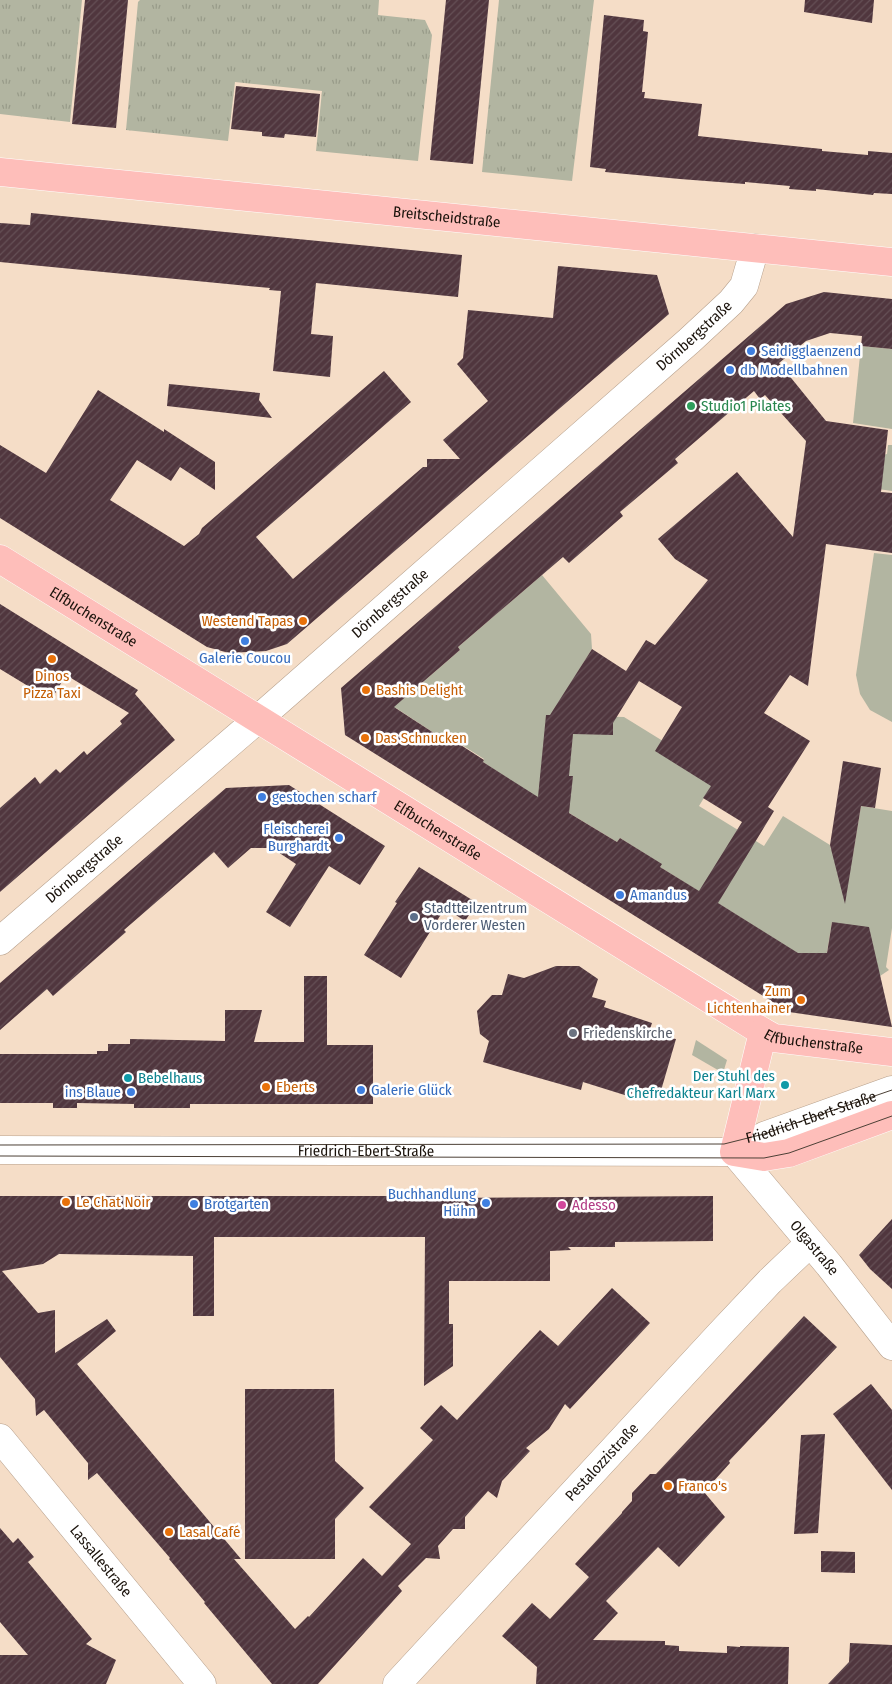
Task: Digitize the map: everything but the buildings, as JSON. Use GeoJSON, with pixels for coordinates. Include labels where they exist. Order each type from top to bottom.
{"type":"FeatureCollection","features":[{"type":"Feature","properties":{"kind":"main road","name":"Breitscheidstraße"},"geometry":{"type":"LineString","coordinates":[[0,172],[892,262]]}},
{"type":"Feature","properties":{"kind":"main road","name":"Elfbuchenstraße"},"geometry":{"type":"LineString","coordinates":[[0,559],[763,1032],[774,1038],[892,1052]]}},
{"type":"Feature","properties":{"kind":"main road"},"geometry":{"type":"LineString","coordinates":[[734,1152],[763,1032]]}},
{"type":"Feature","properties":{"kind":"main road","name":"Friedrich-Ebert-Straße"},"geometry":{"type":"LineString","coordinates":[[734,1152],[764,1157],[789,1153],[892,1115]]}},
{"type":"Feature","properties":{"kind":"street","name":"Dörnbergstraße"},"geometry":{"type":"LineString","coordinates":[[0,941],[258,719],[689,342],[731,302],[744,286],[755,248]]}},
{"type":"Feature","properties":{"kind":"street","name":"Friedrich-Ebert-Straße"},"geometry":{"type":"LineString","coordinates":[[0,1150],[734,1152],[764,1136],[892,1090]]}},
{"type":"Feature","properties":{"kind":"street","name":"Olgastraße"},"geometry":{"type":"LineString","coordinates":[[734,1152],[892,1346]]}},
{"type":"Feature","properties":{"kind":"street","name":"Pestalozzistraße"},"geometry":{"type":"LineString","coordinates":[[397,1684],[720,1334],[810,1243]]}},
{"type":"Feature","properties":{"kind":"street","name":"Lassallestraße"},"geometry":{"type":"LineString","coordinates":[[0,1438],[202,1684]]}},
{"type":"Feature","properties":{"kind":"green space"},"geometry":{"type":"Polygon","coordinates":[[[0,0],[82,0],[70,122],[0,114],[0,0]]]}},
{"type":"Feature","properties":{"kind":"green space"},"geometry":{"type":"Polygon","coordinates":[[[140,0],[379,0],[378,15],[425,20],[432,35],[418,161],[316,151],[322,91],[235,82],[228,141],[126,130],[138,2],[140,0]]]}},
{"type":"Feature","properties":{"kind":"green space"},"geometry":{"type":"Polygon","coordinates":[[[499,0],[594,0],[572,181],[482,172],[499,0]]]}},
{"type":"Feature","properties":{"kind":"green space"},"geometry":{"type":"Polygon","coordinates":[[[861,346],[892,349],[892,429],[853,423],[861,346]]]}},
{"type":"Feature","properties":{"kind":"green space"},"geometry":{"type":"Polygon","coordinates":[[[888,445],[892,445],[892,491],[878,489],[883,455],[887,454],[888,445]]]}},
{"type":"Feature","properties":{"kind":"green space"},"geometry":{"type":"Polygon","coordinates":[[[874,553],[892,555],[892,722],[870,710],[860,694],[856,675],[874,553]]]}},
{"type":"Feature","properties":{"kind":"green space"},"geometry":{"type":"Polygon","coordinates":[[[542,575],[591,634],[592,649],[551,715],[624,717],[718,775],[699,806],[764,846],[783,816],[830,845],[831,850],[853,854],[861,806],[892,811],[892,928],[886,967],[889,970],[880,976],[832,922],[827,952],[830,956],[802,956],[660,867],[661,864],[620,838],[617,842],[551,802],[549,806],[483,762],[484,759],[443,733],[440,737],[396,708],[393,712],[385,708],[423,682],[460,650],[458,647],[542,575]]]}},
{"type":"Feature","properties":{"kind":"green space"},"geometry":{"type":"Polygon","coordinates":[[[696,1040],[727,1060],[723,1073],[692,1055],[696,1040]]]}},
{"type":"Feature","properties":{"kind":"tram line"},"geometry":{"type":"LineString","coordinates":[[0,1145],[724,1144],[764,1134],[892,1090]]}},
{"type":"Feature","properties":{"kind":"tram line"},"geometry":{"type":"LineString","coordinates":[[0,1156],[764,1158],[789,1153],[892,1116]]}},
{"type":"Feature","properties":{"kind":"place","name":"Seidigglaenzend"},"geometry":{"type":"Point","coordinates":[751,351]}},
{"type":"Feature","properties":{"kind":"place","name":"db Modellbahnen"},"geometry":{"type":"Point","coordinates":[730,370]}},
{"type":"Feature","properties":{"kind":"place","name":"Studio1 Pilates"},"geometry":{"type":"Point","coordinates":[691,406]}},
{"type":"Feature","properties":{"kind":"place","name":"Westend Tapas"},"geometry":{"type":"Point","coordinates":[303,621]}},
{"type":"Feature","properties":{"kind":"place","name":"Galerie Coucou"},"geometry":{"type":"Point","coordinates":[245,641]}},
{"type":"Feature","properties":{"kind":"place","name":"Dinos Pizza Taxi"},"geometry":{"type":"Point","coordinates":[52,659]}},
{"type":"Feature","properties":{"kind":"place","name":"Bashis Delight"},"geometry":{"type":"Point","coordinates":[366,690]}},
{"type":"Feature","properties":{"kind":"place","name":"Das Schnucken"},"geometry":{"type":"Point","coordinates":[365,738]}},
{"type":"Feature","properties":{"kind":"place","name":"gestochen scharf"},"geometry":{"type":"Point","coordinates":[262,797]}},
{"type":"Feature","properties":{"kind":"place","name":"Fleischerei Burghardt"},"geometry":{"type":"Point","coordinates":[339,838]}},
{"type":"Feature","properties":{"kind":"place","name":"Amandus"},"geometry":{"type":"Point","coordinates":[620,895]}},
{"type":"Feature","properties":{"kind":"place","name":"Stadtteilzentrum Vorderer Westen"},"geometry":{"type":"Point","coordinates":[414,917]}},
{"type":"Feature","properties":{"kind":"place","name":"Zum Lichtenhainer"},"geometry":{"type":"Point","coordinates":[801,1000]}},
{"type":"Feature","properties":{"kind":"place","name":"Friedenskirche"},"geometry":{"type":"Point","coordinates":[573,1033]}},
{"type":"Feature","properties":{"kind":"place","name":"Bebelhaus"},"geometry":{"type":"Point","coordinates":[128,1078]}},
{"type":"Feature","properties":{"kind":"place","name":"Der Stuhl des Chefredakteur Karl Marx"},"geometry":{"type":"Point","coordinates":[785,1085]}},
{"type":"Feature","properties":{"kind":"place","name":"Eberts"},"geometry":{"type":"Point","coordinates":[266,1087]}},
{"type":"Feature","properties":{"kind":"place","name":"Galerie Glück"},"geometry":{"type":"Point","coordinates":[361,1090]}},
{"type":"Feature","properties":{"kind":"place","name":"ins Blaue"},"geometry":{"type":"Point","coordinates":[131,1092]}},
{"type":"Feature","properties":{"kind":"place","name":"Le Chat Noir"},"geometry":{"type":"Point","coordinates":[66,1202]}},
{"type":"Feature","properties":{"kind":"place","name":"Buchhandlung Hühn"},"geometry":{"type":"Point","coordinates":[486,1203]}},
{"type":"Feature","properties":{"kind":"place","name":"Brotgarten"},"geometry":{"type":"Point","coordinates":[194,1204]}},
{"type":"Feature","properties":{"kind":"place","name":"Adesso"},"geometry":{"type":"Point","coordinates":[562,1205]}},
{"type":"Feature","properties":{"kind":"place","name":"Franco's"},"geometry":{"type":"Point","coordinates":[668,1486]}},
{"type":"Feature","properties":{"kind":"place","name":"Lasal Café"},"geometry":{"type":"Point","coordinates":[169,1532]}}]}
